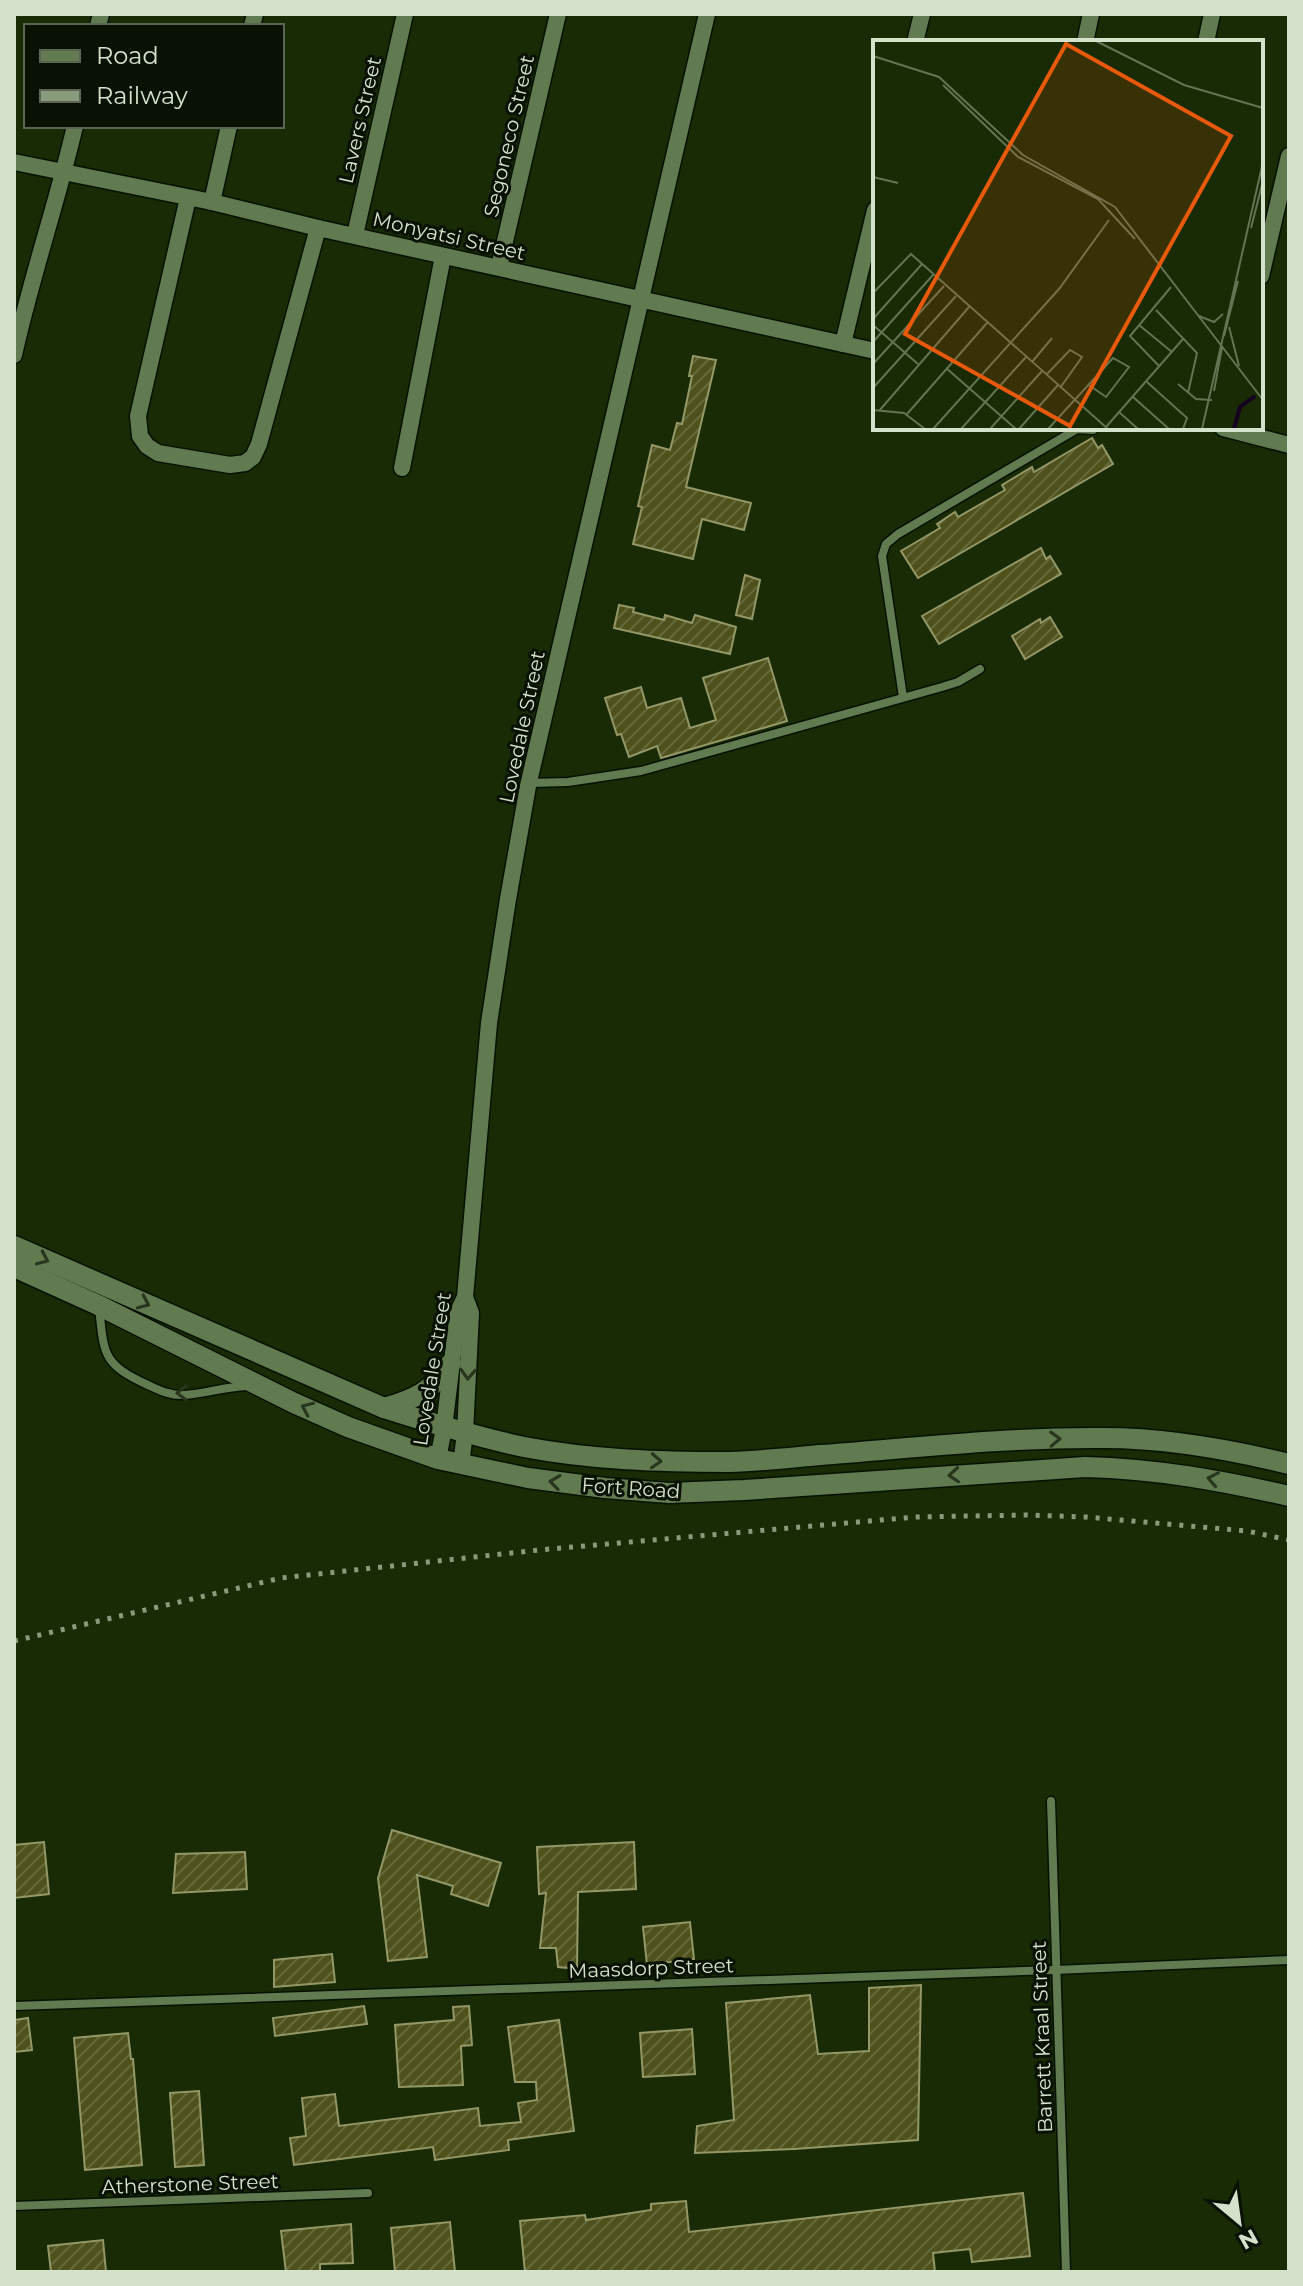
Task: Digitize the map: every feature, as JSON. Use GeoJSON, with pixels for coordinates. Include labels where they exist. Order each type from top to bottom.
{"type":"FeatureCollection","features":[{"type":"Feature","properties":{"kind":"main road","name":"Fort Road"},"geometry":{"type":"LineString","coordinates":[[14,1246],[384,1408],[444,1428],[525,1447],[591,1457],[733,1462],[1105,1437],[1216,1448],[1289,1464]]}},
{"type":"Feature","properties":{"kind":"main road","name":"Fort Road"},"geometry":{"type":"LineString","coordinates":[[14,1267],[348,1427],[461,1465],[574,1484],[669,1493],[1085,1467],[1186,1474],[1289,1496]]}},
{"type":"Feature","properties":{"kind":"main road"},"geometry":{"type":"LineString","coordinates":[[384,1408],[410,1401],[427,1391],[440,1380],[451,1363]]}},
{"type":"Feature","properties":{"kind":"main road"},"geometry":{"type":"LineString","coordinates":[[1248,1486],[1258,1456]]}},
{"type":"Feature","properties":{"kind":"street","name":"Lavers Street"},"geometry":{"type":"LineString","coordinates":[[355,235],[405,14]]}},
{"type":"Feature","properties":{"kind":"street","name":"Segoneco Street"},"geometry":{"type":"LineString","coordinates":[[499,267],[558,14]]}},
{"type":"Feature","properties":{"kind":"street","name":"Lovedale Street"},"geometry":{"type":"LineString","coordinates":[[438,1459],[458,1312],[465,1297],[489,1023],[529,783],[707,14]]}},
{"type":"Feature","properties":{"kind":"street"},"geometry":{"type":"LineString","coordinates":[[916,40],[922,14]]}},
{"type":"Feature","properties":{"kind":"street"},"geometry":{"type":"LineString","coordinates":[[1085,40],[1091,14]]}},
{"type":"Feature","properties":{"kind":"street"},"geometry":{"type":"LineString","coordinates":[[1206,40],[1212,14]]}},
{"type":"Feature","properties":{"kind":"street"},"geometry":{"type":"LineString","coordinates":[[14,355],[19,309],[64,173],[75,128]]}},
{"type":"Feature","properties":{"kind":"street"},"geometry":{"type":"LineString","coordinates":[[212,202],[229,128]]}},
{"type":"Feature","properties":{"kind":"street"},"geometry":{"type":"LineString","coordinates":[[1263,267],[1289,156]]}},
{"type":"Feature","properties":{"kind":"street","name":"Monyatsi Street"},"geometry":{"type":"LineString","coordinates":[[14,162],[212,202],[873,351]]}},
{"type":"Feature","properties":{"kind":"street"},"geometry":{"type":"LineString","coordinates":[[188,198],[138,416],[140,436],[147,446],[158,453],[230,465],[245,463],[253,457],[318,228]]}},
{"type":"Feature","properties":{"kind":"street"},"geometry":{"type":"LineString","coordinates":[[843,344],[873,218]]}},
{"type":"Feature","properties":{"kind":"street"},"geometry":{"type":"LineString","coordinates":[[402,468],[443,256]]}},
{"type":"Feature","properties":{"kind":"street"},"geometry":{"type":"LineString","coordinates":[[1233,430],[1289,445]]}},
{"type":"Feature","properties":{"kind":"street"},"geometry":{"type":"LineString","coordinates":[[461,1465],[471,1313],[465,1297]]}},
{"type":"Feature","properties":{"kind":"lane"},"geometry":{"type":"LineString","coordinates":[[903,697],[882,556],[886,544],[1075,430]]}},
{"type":"Feature","properties":{"kind":"lane"},"geometry":{"type":"LineString","coordinates":[[529,783],[568,782],[641,771],[958,682],[980,669]]}},
{"type":"Feature","properties":{"kind":"lane"},"geometry":{"type":"LineString","coordinates":[[98,1305],[103,1346],[107,1356],[125,1374],[174,1395],[259,1385]]}},
{"type":"Feature","properties":{"kind":"lane","name":"Barrett Kraal Street"},"geometry":{"type":"LineString","coordinates":[[1051,1801],[1066,2272]]}},
{"type":"Feature","properties":{"kind":"lane","name":"Maasdorp Street"},"geometry":{"type":"LineString","coordinates":[[14,2006],[1289,1960]]}},
{"type":"Feature","properties":{"kind":"lane","name":"Atherstone Street"},"geometry":{"type":"LineString","coordinates":[[14,2206],[368,2193]]}},
{"type":"Feature","properties":{"kind":"building"},"geometry":{"type":"Polygon","coordinates":[[[693,356],[716,360],[686,487],[751,503],[744,530],[702,519],[693,559],[633,544],[652,445],[670,450],[677,423],[682,424],[693,356]]]}},
{"type":"Feature","properties":{"kind":"building"},"geometry":{"type":"Polygon","coordinates":[[[1092,438],[1098,448],[1102,445],[1113,464],[918,578],[901,551],[940,528],[937,524],[955,512],[958,517],[1005,490],[1002,485],[1032,467],[1034,472],[1092,438]]]}},
{"type":"Feature","properties":{"kind":"building"},"geometry":{"type":"Polygon","coordinates":[[[1041,548],[1046,559],[1050,556],[1061,574],[939,644],[922,616],[1041,548]]]}},
{"type":"Feature","properties":{"kind":"building"},"geometry":{"type":"Polygon","coordinates":[[[745,575],[760,580],[752,619],[736,615],[745,575]]]}},
{"type":"Feature","properties":{"kind":"building"},"geometry":{"type":"Polygon","coordinates":[[[619,605],[664,620],[665,615],[692,623],[695,615],[736,627],[730,654],[614,628],[619,605]]]}},
{"type":"Feature","properties":{"kind":"building"},"geometry":{"type":"Polygon","coordinates":[[[1050,617],[1062,637],[1025,659],[1012,636],[1040,619],[1041,623],[1050,617]]]}},
{"type":"Feature","properties":{"kind":"building"},"geometry":{"type":"Polygon","coordinates":[[[768,658],[787,721],[661,758],[657,746],[629,757],[621,734],[617,735],[605,698],[641,687],[647,708],[681,698],[690,728],[716,720],[703,678],[768,658]]]}},
{"type":"Feature","properties":{"kind":"building"},"geometry":{"type":"Polygon","coordinates":[[[392,1830],[501,1863],[488,1906],[451,1894],[453,1886],[417,1875],[427,1957],[388,1961],[378,1878],[392,1830]]]}},
{"type":"Feature","properties":{"kind":"building"},"geometry":{"type":"Polygon","coordinates":[[[44,1842],[49,1894],[14,1898],[14,1845],[44,1842]]]}},
{"type":"Feature","properties":{"kind":"building"},"geometry":{"type":"Polygon","coordinates":[[[634,1842],[636,1889],[578,1892],[577,1969],[558,1967],[556,1948],[540,1948],[546,1893],[539,1894],[537,1847],[634,1842]]]}},
{"type":"Feature","properties":{"kind":"building"},"geometry":{"type":"Polygon","coordinates":[[[245,1852],[247,1889],[173,1893],[176,1854],[245,1852]]]}},
{"type":"Feature","properties":{"kind":"building"},"geometry":{"type":"Polygon","coordinates":[[[690,1922],[694,1959],[647,1965],[643,1927],[690,1922]]]}},
{"type":"Feature","properties":{"kind":"building"},"geometry":{"type":"Polygon","coordinates":[[[332,1954],[335,1982],[274,1987],[274,1960],[332,1954]]]}},
{"type":"Feature","properties":{"kind":"building"},"geometry":{"type":"Polygon","coordinates":[[[921,1985],[918,2140],[695,2153],[697,2126],[734,2120],[726,2003],[810,1995],[818,2054],[869,2051],[869,1988],[921,1985]]]}},
{"type":"Feature","properties":{"kind":"building"},"geometry":{"type":"Polygon","coordinates":[[[364,2006],[367,2024],[275,2036],[273,2018],[364,2006]]]}},
{"type":"Feature","properties":{"kind":"building"},"geometry":{"type":"Polygon","coordinates":[[[469,2006],[472,2045],[461,2046],[463,2085],[399,2087],[395,2025],[454,2020],[453,2007],[469,2006]]]}},
{"type":"Feature","properties":{"kind":"building"},"geometry":{"type":"Polygon","coordinates":[[[28,2018],[32,2050],[14,2052],[14,2020],[28,2018]]]}},
{"type":"Feature","properties":{"kind":"building"},"geometry":{"type":"Polygon","coordinates":[[[559,2020],[574,2131],[508,2140],[509,2150],[435,2160],[433,2147],[294,2165],[290,2138],[306,2136],[302,2098],[335,2094],[339,2126],[478,2108],[480,2126],[521,2122],[518,2103],[537,2100],[536,2082],[515,2082],[508,2027],[559,2020]]]}},
{"type":"Feature","properties":{"kind":"building"},"geometry":{"type":"Polygon","coordinates":[[[692,2029],[695,2074],[643,2077],[640,2033],[692,2029]]]}},
{"type":"Feature","properties":{"kind":"building"},"geometry":{"type":"Polygon","coordinates":[[[128,2033],[142,2165],[85,2170],[74,2038],[128,2033]]]}},
{"type":"Feature","properties":{"kind":"building"},"geometry":{"type":"Polygon","coordinates":[[[199,2091],[204,2165],[175,2167],[170,2093],[199,2091]]]}},
{"type":"Feature","properties":{"kind":"building"},"geometry":{"type":"Polygon","coordinates":[[[1023,2193],[1030,2256],[972,2262],[970,2249],[933,2253],[935,2272],[525,2272],[520,2221],[585,2215],[586,2220],[651,2210],[651,2204],[686,2201],[689,2232],[1023,2193]]]}},
{"type":"Feature","properties":{"kind":"building"},"geometry":{"type":"Polygon","coordinates":[[[450,2222],[455,2272],[395,2272],[391,2228],[450,2222]]]}},
{"type":"Feature","properties":{"kind":"building"},"geometry":{"type":"Polygon","coordinates":[[[351,2224],[353,2263],[320,2264],[320,2272],[286,2272],[281,2231],[351,2224]]]}},
{"type":"Feature","properties":{"kind":"building"},"geometry":{"type":"Polygon","coordinates":[[[103,2240],[106,2272],[51,2272],[48,2246],[103,2240]]]}},
{"type":"Feature","properties":{"kind":"railway"},"geometry":{"type":"LineString","coordinates":[[14,1641],[281,1578],[539,1550],[915,1517],[1086,1517],[1247,1531],[1289,1540]]}}]}
